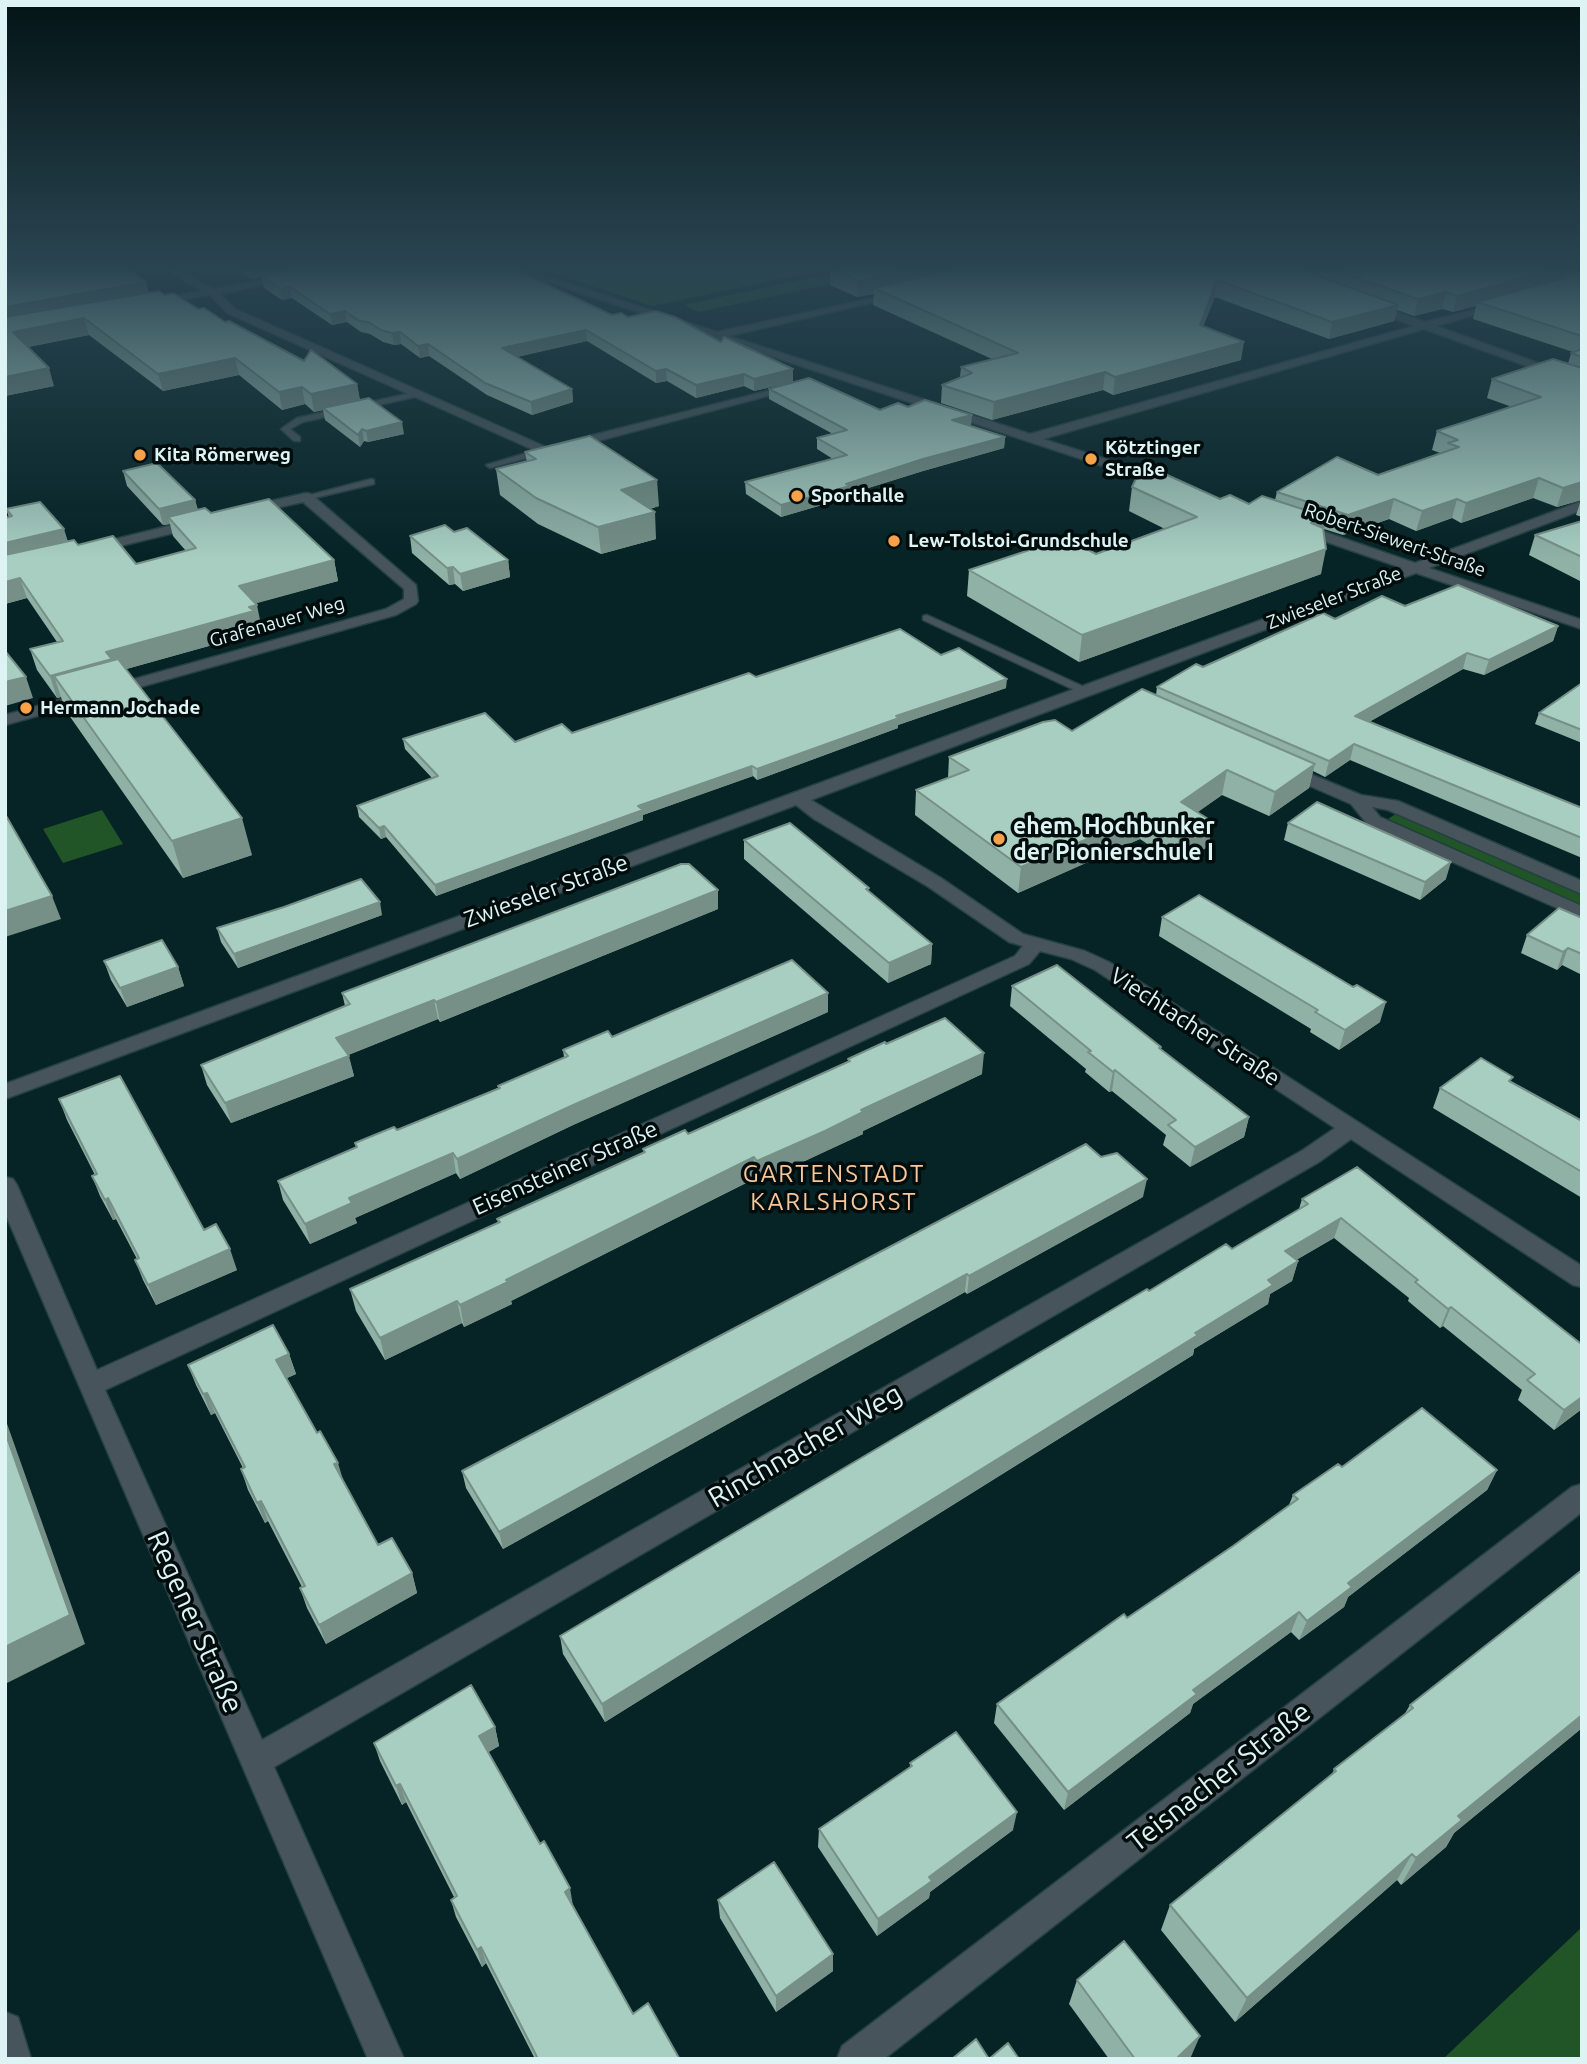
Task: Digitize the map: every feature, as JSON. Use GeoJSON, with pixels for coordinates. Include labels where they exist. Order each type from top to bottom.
{"type":"FeatureCollection","features":[{"type":"Feature","properties":{"kind":"street"},"geometry":{"type":"LineString","coordinates":[[354,366],[545,451],[838,376]]}},
{"type":"Feature","properties":{"kind":"street"},"geometry":{"type":"LineString","coordinates":[[808,366],[1179,488]]}},
{"type":"Feature","properties":{"kind":"street"},"geometry":{"type":"LineString","coordinates":[[1028,439],[1283,366]]}},
{"type":"Feature","properties":{"kind":"street"},"geometry":{"type":"LineString","coordinates":[[1536,366],[1582,383]]}},
{"type":"Feature","properties":{"kind":"street"},"geometry":{"type":"LineString","coordinates":[[240,513],[306,497]]}},
{"type":"Feature","properties":{"kind":"street","name":"Grafenauer Weg"},"geometry":{"type":"LineString","coordinates":[[5,720],[391,612],[411,601],[411,588],[306,497]]}},
{"type":"Feature","properties":{"kind":"street","name":"Zwieseler Straße"},"geometry":{"type":"LineString","coordinates":[[5,1091],[1087,692],[1582,505]]}},
{"type":"Feature","properties":{"kind":"street"},"geometry":{"type":"LineString","coordinates":[[84,551],[214,519]]}},
{"type":"Feature","properties":{"kind":"street","name":"Robert-Siewert-Straße"},"geometry":{"type":"LineString","coordinates":[[1283,522],[1582,625]]}},
{"type":"Feature","properties":{"kind":"street"},"geometry":{"type":"LineString","coordinates":[[1105,685],[1125,697]]}},
{"type":"Feature","properties":{"kind":"street"},"geometry":{"type":"LineString","coordinates":[[1270,762],[1357,800],[1392,804],[1582,888]]}},
{"type":"Feature","properties":{"kind":"street","name":"Viechtacher Straße"},"geometry":{"type":"LineString","coordinates":[[798,798],[820,815],[934,882],[997,927],[1034,944],[1078,955],[1102,966],[1582,1278]]}},
{"type":"Feature","properties":{"kind":"street"},"geometry":{"type":"LineString","coordinates":[[1357,800],[1374,821],[1582,913]]}},
{"type":"Feature","properties":{"kind":"street","name":"Eisensteiner Straße"},"geometry":{"type":"LineString","coordinates":[[90,1385],[1022,960],[1034,944]]}},
{"type":"Feature","properties":{"kind":"street","name":"Rinchnacher Weg"},"geometry":{"type":"LineString","coordinates":[[256,1760],[1299,1163],[1351,1128]]}},
{"type":"Feature","properties":{"kind":"street","name":"Regener Straße"},"geometry":{"type":"LineString","coordinates":[[5,1185],[386,2059]]}},
{"type":"Feature","properties":{"kind":"street","name":"Teisnacher Straße"},"geometry":{"type":"LineString","coordinates":[[855,2059],[1582,1496]]}},
{"type":"Feature","properties":{"kind":"street"},"geometry":{"type":"LineString","coordinates":[[5,2029],[13,2059]]}},
{"type":"Feature","properties":{"kind":"lane"},"geometry":{"type":"LineString","coordinates":[[297,439],[285,429],[300,420],[416,394]]}},
{"type":"Feature","properties":{"kind":"lane"},"geometry":{"type":"LineString","coordinates":[[490,465],[545,451]]}},
{"type":"Feature","properties":{"kind":"lane"},"geometry":{"type":"LineString","coordinates":[[306,497],[370,482]]}},
{"type":"Feature","properties":{"kind":"lane"},"geometry":{"type":"LineString","coordinates":[[927,618],[1087,692]]}},
{"type":"Feature","properties":{"kind":"green space"},"geometry":{"type":"Polygon","coordinates":[[[102,810],[123,844],[63,863],[43,829],[102,810]]]}},
{"type":"Feature","properties":{"kind":"green space"},"geometry":{"type":"Polygon","coordinates":[[[1397,813],[1582,894],[1582,905],[1388,819],[1397,813]]]}},
{"type":"Feature","properties":{"kind":"green space"},"geometry":{"type":"Polygon","coordinates":[[[1582,1927],[1582,2059],[1443,2059],[1582,1927]]]}},
{"type":"Feature","properties":{"kind":"building"},"geometry":{"type":"Polygon","coordinates":[[[5,366],[49,368],[5,377],[5,366]]]}},
{"type":"Feature","properties":{"kind":"building"},"geometry":{"type":"Polygon","coordinates":[[[148,366],[195,366],[158,374],[148,366]]]}},
{"type":"Feature","properties":{"kind":"building"},"geometry":{"type":"Polygon","coordinates":[[[246,366],[333,366],[357,384],[311,394],[302,387],[279,392],[246,366]]]}},
{"type":"Feature","properties":{"kind":"building"},"geometry":{"type":"Polygon","coordinates":[[[461,366],[533,366],[572,389],[531,402],[485,383],[461,366]]]}},
{"type":"Feature","properties":{"kind":"building"},"geometry":{"type":"Polygon","coordinates":[[[648,366],[787,366],[793,369],[754,379],[744,374],[696,385],[666,369],[656,371],[648,366]]]}},
{"type":"Feature","properties":{"kind":"building"},"geometry":{"type":"Polygon","coordinates":[[[1154,366],[1115,377],[1105,372],[994,402],[942,385],[972,373],[961,367],[1154,366]]]}},
{"type":"Feature","properties":{"kind":"building"},"geometry":{"type":"Polygon","coordinates":[[[1531,366],[1582,368],[1582,482],[1563,488],[1539,478],[1466,503],[1457,499],[1422,511],[1394,499],[1348,515],[1277,492],[1337,457],[1378,475],[1459,447],[1448,443],[1458,440],[1437,431],[1541,397],[1492,379],[1531,366]]]}},
{"type":"Feature","properties":{"kind":"building"},"geometry":{"type":"Polygon","coordinates":[[[809,378],[880,410],[898,403],[908,407],[925,400],[972,415],[952,420],[1005,437],[923,459],[846,484],[850,486],[781,505],[745,482],[847,455],[817,438],[847,430],[769,389],[809,378]]]}},
{"type":"Feature","properties":{"kind":"building"},"geometry":{"type":"Polygon","coordinates":[[[369,398],[402,422],[366,431],[362,429],[358,435],[323,408],[369,398]]]}},
{"type":"Feature","properties":{"kind":"building"},"geometry":{"type":"Polygon","coordinates":[[[590,436],[657,480],[621,490],[655,512],[598,527],[536,498],[496,469],[536,459],[525,452],[590,436]]]}},
{"type":"Feature","properties":{"kind":"building"},"geometry":{"type":"Polygon","coordinates":[[[157,463],[195,500],[159,509],[123,471],[157,463]]]}},
{"type":"Feature","properties":{"kind":"building"},"geometry":{"type":"Polygon","coordinates":[[[1143,464],[1220,499],[1230,495],[1249,504],[1262,496],[1327,517],[1311,523],[1323,528],[1326,549],[1082,635],[969,570],[1066,538],[1096,554],[1197,517],[1132,487],[1143,464]]]}},
{"type":"Feature","properties":{"kind":"building"},"geometry":{"type":"Polygon","coordinates":[[[269,499],[334,560],[239,586],[257,605],[249,607],[254,611],[106,652],[112,659],[50,676],[30,649],[63,641],[20,578],[5,582],[5,555],[74,540],[78,545],[113,536],[136,564],[196,548],[168,517],[205,508],[211,513],[269,499]]]}},
{"type":"Feature","properties":{"kind":"building"},"geometry":{"type":"Polygon","coordinates":[[[40,502],[64,529],[5,543],[5,518],[12,516],[6,509],[40,502]]]}},
{"type":"Feature","properties":{"kind":"building"},"geometry":{"type":"Polygon","coordinates":[[[1582,521],[1582,557],[1535,535],[1582,521]]]}},
{"type":"Feature","properties":{"kind":"building"},"geometry":{"type":"Polygon","coordinates":[[[445,525],[454,532],[467,528],[508,560],[460,574],[453,567],[447,568],[410,536],[445,525]]]}},
{"type":"Feature","properties":{"kind":"building"},"geometry":{"type":"Polygon","coordinates":[[[1458,585],[1558,626],[1489,660],[1467,653],[1355,716],[1582,808],[1582,838],[1354,744],[1329,761],[1157,687],[1196,664],[1203,667],[1323,613],[1335,619],[1382,596],[1405,606],[1458,585]]]}},
{"type":"Feature","properties":{"kind":"building"},"geometry":{"type":"Polygon","coordinates":[[[900,629],[941,655],[959,648],[1007,679],[896,716],[899,718],[757,769],[752,766],[638,806],[643,810],[435,885],[384,826],[379,828],[357,806],[438,776],[403,739],[485,713],[515,742],[562,724],[572,733],[749,673],[756,677],[900,629]]]}},
{"type":"Feature","properties":{"kind":"building"},"geometry":{"type":"Polygon","coordinates":[[[5,651],[26,677],[5,682],[5,651]]]}},
{"type":"Feature","properties":{"kind":"building"},"geometry":{"type":"Polygon","coordinates":[[[118,659],[242,818],[172,841],[54,676],[118,659]]]}},
{"type":"Feature","properties":{"kind":"building"},"geometry":{"type":"Polygon","coordinates":[[[1582,683],[1582,730],[1539,713],[1582,683]]]}},
{"type":"Feature","properties":{"kind":"building"},"geometry":{"type":"Polygon","coordinates":[[[1142,689],[1315,764],[1275,792],[1227,770],[1181,802],[1213,822],[1179,838],[1144,815],[1021,867],[916,790],[969,770],[949,757],[1043,722],[1055,720],[1072,731],[1142,689]]]}},
{"type":"Feature","properties":{"kind":"building"},"geometry":{"type":"Polygon","coordinates":[[[1317,802],[1451,862],[1425,882],[1288,823],[1317,802]]]}},
{"type":"Feature","properties":{"kind":"building"},"geometry":{"type":"Polygon","coordinates":[[[5,814],[52,896],[5,911],[5,814]]]}},
{"type":"Feature","properties":{"kind":"building"},"geometry":{"type":"Polygon","coordinates":[[[790,823],[932,944],[889,963],[744,840],[790,823]]]}},
{"type":"Feature","properties":{"kind":"building"},"geometry":{"type":"Polygon","coordinates":[[[681,864],[689,864],[718,890],[436,1002],[434,1000],[336,1038],[349,1056],[225,1103],[201,1065],[350,1004],[342,993],[681,864]]]}},
{"type":"Feature","properties":{"kind":"building"},"geometry":{"type":"Polygon","coordinates":[[[361,879],[380,902],[234,954],[217,928],[284,907],[361,879]]]}},
{"type":"Feature","properties":{"kind":"building"},"geometry":{"type":"Polygon","coordinates":[[[1199,895],[1353,987],[1357,985],[1386,1002],[1345,1030],[1315,1012],[1318,1010],[1162,917],[1199,895]]]}},
{"type":"Feature","properties":{"kind":"building"},"geometry":{"type":"Polygon","coordinates":[[[1559,908],[1582,918],[1582,954],[1568,948],[1563,952],[1527,935],[1559,908]]]}},
{"type":"Feature","properties":{"kind":"building"},"geometry":{"type":"Polygon","coordinates":[[[162,940],[178,967],[120,988],[104,961],[162,940]]]}},
{"type":"Feature","properties":{"kind":"building"},"geometry":{"type":"Polygon","coordinates":[[[792,960],[828,993],[457,1159],[453,1153],[349,1198],[352,1203],[305,1224],[278,1181],[357,1147],[355,1143],[394,1127],[397,1130],[500,1088],[498,1086],[568,1056],[563,1050],[608,1031],[612,1037],[792,960]]]}},
{"type":"Feature","properties":{"kind":"building"},"geometry":{"type":"Polygon","coordinates":[[[1057,965],[1249,1117],[1195,1147],[1168,1125],[1176,1120],[1115,1070],[1113,1072],[1088,1052],[1091,1051],[1012,986],[1057,965]]]}},
{"type":"Feature","properties":{"kind":"building"},"geometry":{"type":"Polygon","coordinates":[[[945,1018],[984,1053],[861,1110],[863,1112],[825,1131],[757,1161],[754,1157],[460,1305],[457,1301],[380,1338],[350,1289],[500,1222],[497,1219],[645,1152],[643,1149],[685,1130],[688,1134],[850,1061],[848,1059],[885,1042],[886,1044],[945,1018]]]}},
{"type":"Feature","properties":{"kind":"building"},"geometry":{"type":"Polygon","coordinates":[[[1481,1058],[1513,1077],[1509,1081],[1582,1121],[1582,1172],[1440,1088],[1481,1058]]]}},
{"type":"Feature","properties":{"kind":"building"},"geometry":{"type":"Polygon","coordinates":[[[120,1076],[204,1230],[216,1224],[230,1249],[148,1285],[135,1260],[139,1258],[108,1198],[105,1200],[92,1176],[97,1174],[59,1099],[120,1076]]]}},
{"type":"Feature","properties":{"kind":"building"},"geometry":{"type":"Polygon","coordinates":[[[1086,1144],[1101,1157],[1117,1153],[1147,1179],[969,1276],[967,1274],[499,1532],[462,1471],[1086,1144]]]}},
{"type":"Feature","properties":{"kind":"building"},"geometry":{"type":"Polygon","coordinates":[[[1357,1167],[1580,1343],[1582,1341],[1582,1397],[1564,1410],[1527,1380],[1535,1374],[1451,1307],[1448,1309],[1415,1282],[1418,1280],[1341,1218],[1285,1251],[1298,1261],[1268,1280],[1273,1285],[1195,1333],[1198,1335],[602,1704],[560,1636],[1147,1289],[1149,1291],[1226,1244],[1232,1249],[1308,1204],[1302,1199],[1357,1167]]]}},
{"type":"Feature","properties":{"kind":"building"},"geometry":{"type":"Polygon","coordinates":[[[273,1325],[289,1354],[276,1360],[317,1433],[320,1431],[338,1463],[334,1464],[378,1545],[392,1538],[412,1573],[319,1625],[300,1588],[305,1586],[261,1501],[257,1503],[241,1469],[245,1467],[207,1393],[203,1394],[188,1365],[273,1325]]]}},
{"type":"Feature","properties":{"kind":"building"},"geometry":{"type":"Polygon","coordinates":[[[1422,1408],[1497,1470],[1348,1583],[1352,1587],[1307,1621],[1299,1612],[1193,1690],[1197,1694],[1068,1792],[997,1704],[1124,1614],[1127,1618],[1233,1546],[1298,1499],[1293,1495],[1338,1464],[1342,1467],[1422,1408]]]}},
{"type":"Feature","properties":{"kind":"building"},"geometry":{"type":"Polygon","coordinates":[[[5,1432],[70,1615],[5,1647],[5,1432]]]}},
{"type":"Feature","properties":{"kind":"building"},"geometry":{"type":"Polygon","coordinates":[[[1582,1570],[1582,1715],[1458,1816],[1462,1820],[1416,1858],[1412,1854],[1247,1998],[1170,1905],[1336,1771],[1334,1769],[1413,1708],[1410,1705],[1582,1570]]]}},
{"type":"Feature","properties":{"kind":"building"},"geometry":{"type":"Polygon","coordinates":[[[471,1685],[495,1727],[479,1736],[540,1844],[544,1841],[570,1888],[565,1892],[633,2014],[648,2003],[678,2059],[538,2059],[481,1947],[477,1950],[451,1900],[457,1896],[400,1784],[396,1786],[374,1743],[471,1685]]]}},
{"type":"Feature","properties":{"kind":"building"},"geometry":{"type":"Polygon","coordinates":[[[956,1732],[1017,1812],[929,1877],[932,1881],[878,1919],[819,1829],[912,1766],[910,1763],[956,1732]]]}},
{"type":"Feature","properties":{"kind":"building"},"geometry":{"type":"Polygon","coordinates":[[[774,1862],[833,1954],[776,1996],[718,1900],[774,1862]]]}},
{"type":"Feature","properties":{"kind":"building"},"geometry":{"type":"Polygon","coordinates":[[[1124,1941],[1200,2036],[1176,2059],[1135,2059],[1077,1980],[1124,1941]]]}},
{"type":"Feature","properties":{"kind":"building"},"geometry":{"type":"Polygon","coordinates":[[[976,2039],[989,2059],[952,2059],[976,2039]]]}},
{"type":"Feature","properties":{"kind":"building"},"geometry":{"type":"Polygon","coordinates":[[[1008,2043],[1019,2059],[989,2059],[1008,2043]]]}},
{"type":"Feature","properties":{"kind":"place","name":"Kita Römerweg"},"geometry":{"type":"Point","coordinates":[140,455]}},
{"type":"Feature","properties":{"kind":"place","name":"Kötztinger Straße"},"geometry":{"type":"Point","coordinates":[1091,459]}},
{"type":"Feature","properties":{"kind":"place","name":"Sporthalle"},"geometry":{"type":"Point","coordinates":[797,496]}},
{"type":"Feature","properties":{"kind":"place","name":"Lew-Tolstoi-Grundschule"},"geometry":{"type":"Point","coordinates":[894,541]}},
{"type":"Feature","properties":{"kind":"place","name":"Hermann Jochade"},"geometry":{"type":"Point","coordinates":[26,708]}},
{"type":"Feature","properties":{"kind":"place","name":"ehem. Hochbunker der Pionierschule I"},"geometry":{"type":"Point","coordinates":[999,839]}},
{"type":"Feature","properties":{"kind":"district","name":"GARTENSTADT KARLSHORST"},"geometry":{"type":"Point","coordinates":[834,1188]}}]}
